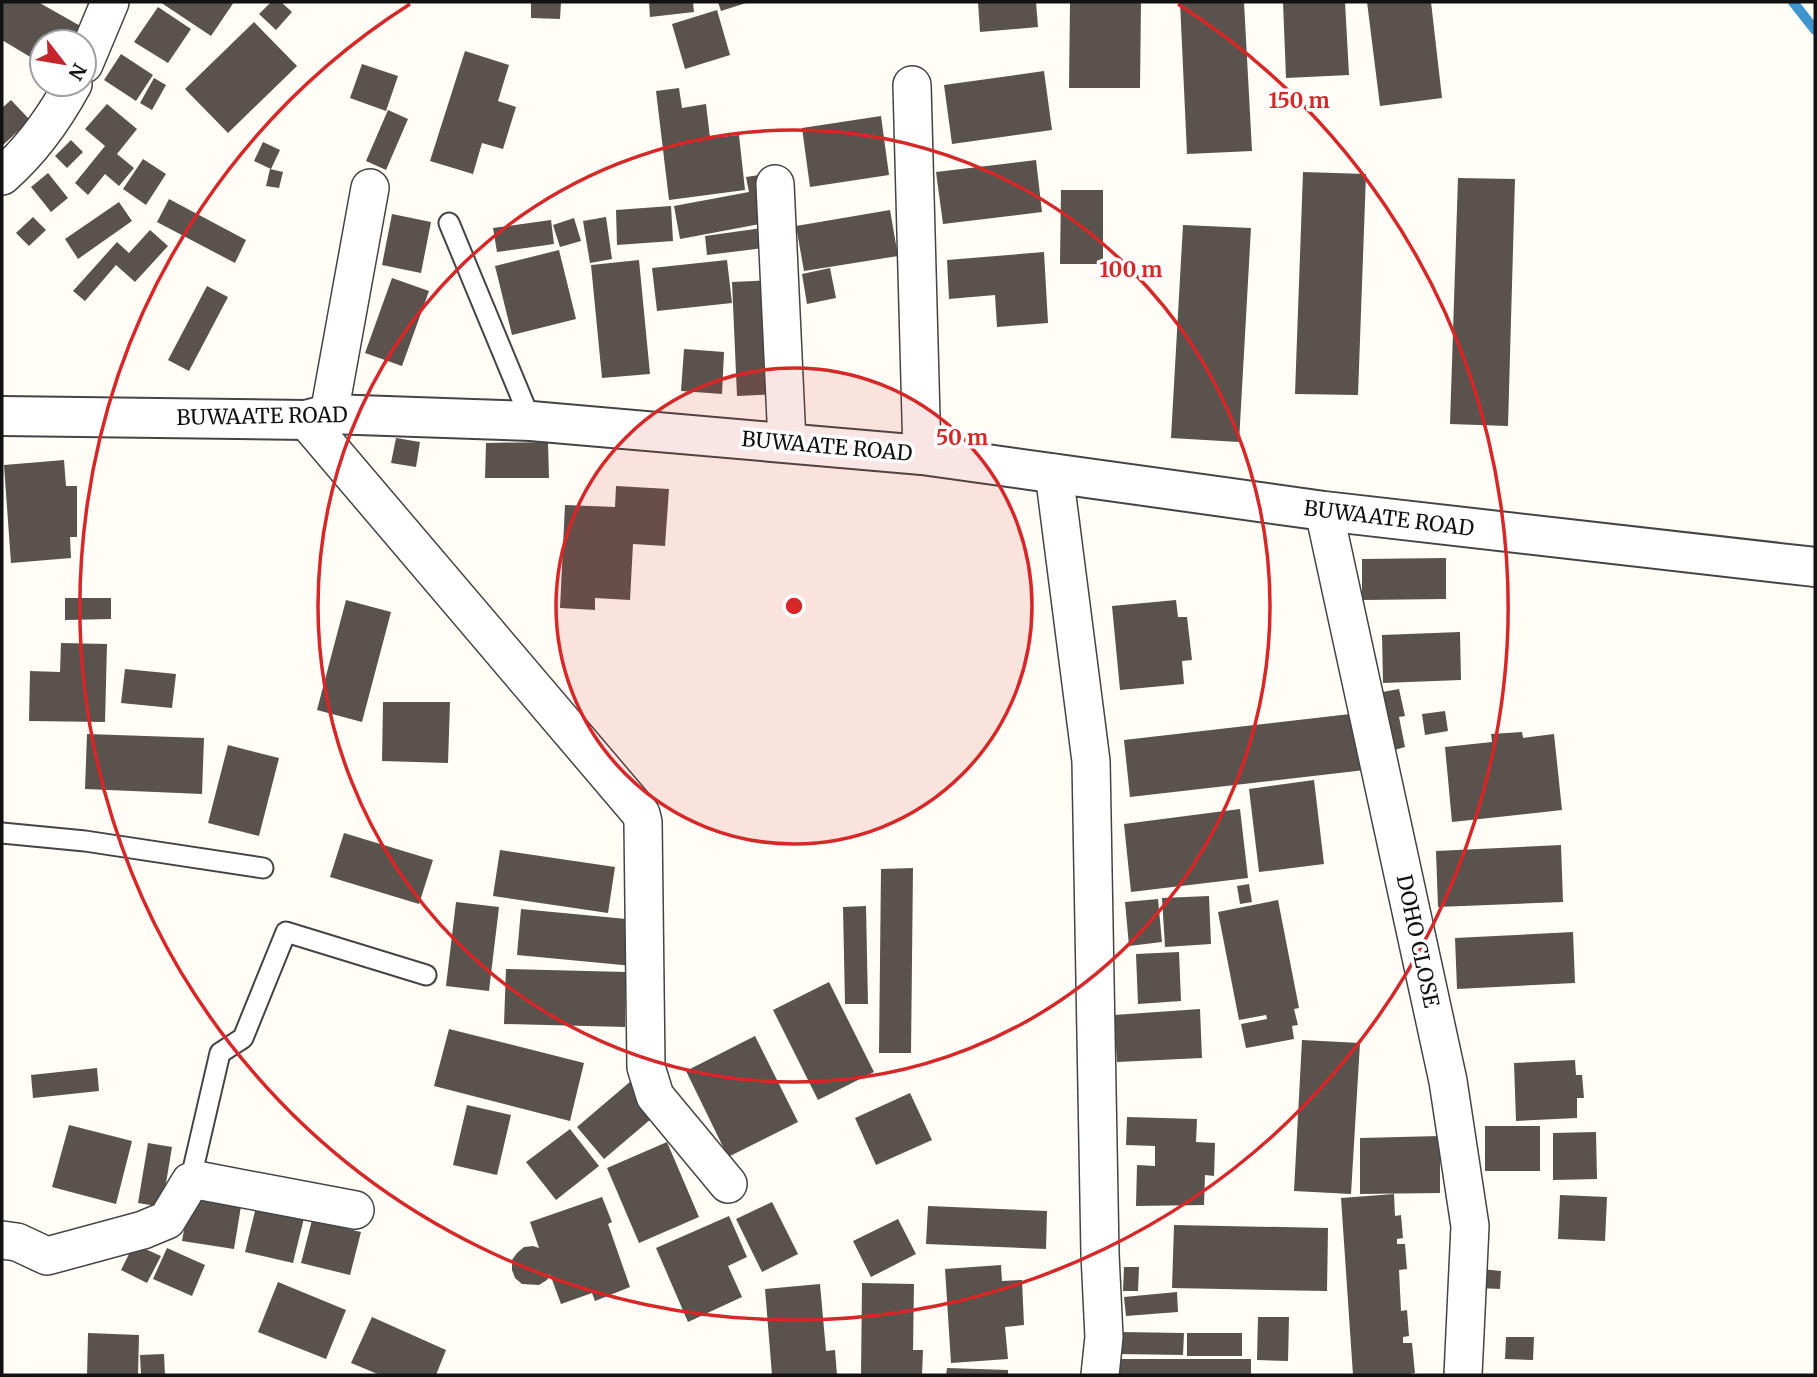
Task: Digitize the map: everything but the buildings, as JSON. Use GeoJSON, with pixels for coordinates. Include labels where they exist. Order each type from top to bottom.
{"type":"FeatureCollection","features":[{"type":"Feature","properties":{"kind":"street"},"geometry":{"type":"LineString","coordinates":[[98,31],[110,2]]}},
{"type":"Feature","properties":{"kind":"street"},"geometry":{"type":"LineString","coordinates":[[912,85],[922,455]]}},
{"type":"Feature","properties":{"kind":"street"},"geometry":{"type":"LineString","coordinates":[[2,176],[39,136],[65,98]]}},
{"type":"Feature","properties":{"kind":"street"},"geometry":{"type":"LineString","coordinates":[[775,184],[787,442]]}},
{"type":"Feature","properties":{"kind":"street"},"geometry":{"type":"LineString","coordinates":[[370,188],[317,417],[641,814],[647,1074],[655,1096],[728,1184]]}},
{"type":"Feature","properties":{"kind":"street","name":"BUWAATE ROAD"},"geometry":{"type":"LineString","coordinates":[[2,416],[531,421],[787,442],[922,455],[1324,511],[1815,567]]}},
{"type":"Feature","properties":{"kind":"street"},"geometry":{"type":"LineString","coordinates":[[1054,473],[1091,761],[1100,1254],[1104,1337],[1100,1375]]}},
{"type":"Feature","properties":{"kind":"street","name":"DOHO CLOSE"},"geometry":{"type":"LineString","coordinates":[[1324,511],[1448,1082],[1470,1226],[1463,1375]]}},
{"type":"Feature","properties":{"kind":"street"},"geometry":{"type":"LineString","coordinates":[[2,1240],[17,1242],[47,1255],[142,1230],[167,1220],[190,1182],[202,1181],[355,1210]]}},
{"type":"Feature","properties":{"kind":"lane"},"geometry":{"type":"LineString","coordinates":[[449,223],[531,421]]}},
{"type":"Feature","properties":{"kind":"lane"},"geometry":{"type":"LineString","coordinates":[[2,833],[85,841],[263,868]]}},
{"type":"Feature","properties":{"kind":"lane"},"geometry":{"type":"LineString","coordinates":[[190,1182],[220,1053],[243,1038],[286,932],[426,975]]}},
{"type":"Feature","properties":{"kind":"waterway"},"geometry":{"type":"LineString","coordinates":[[1793,2],[1815,30]]}}]}
